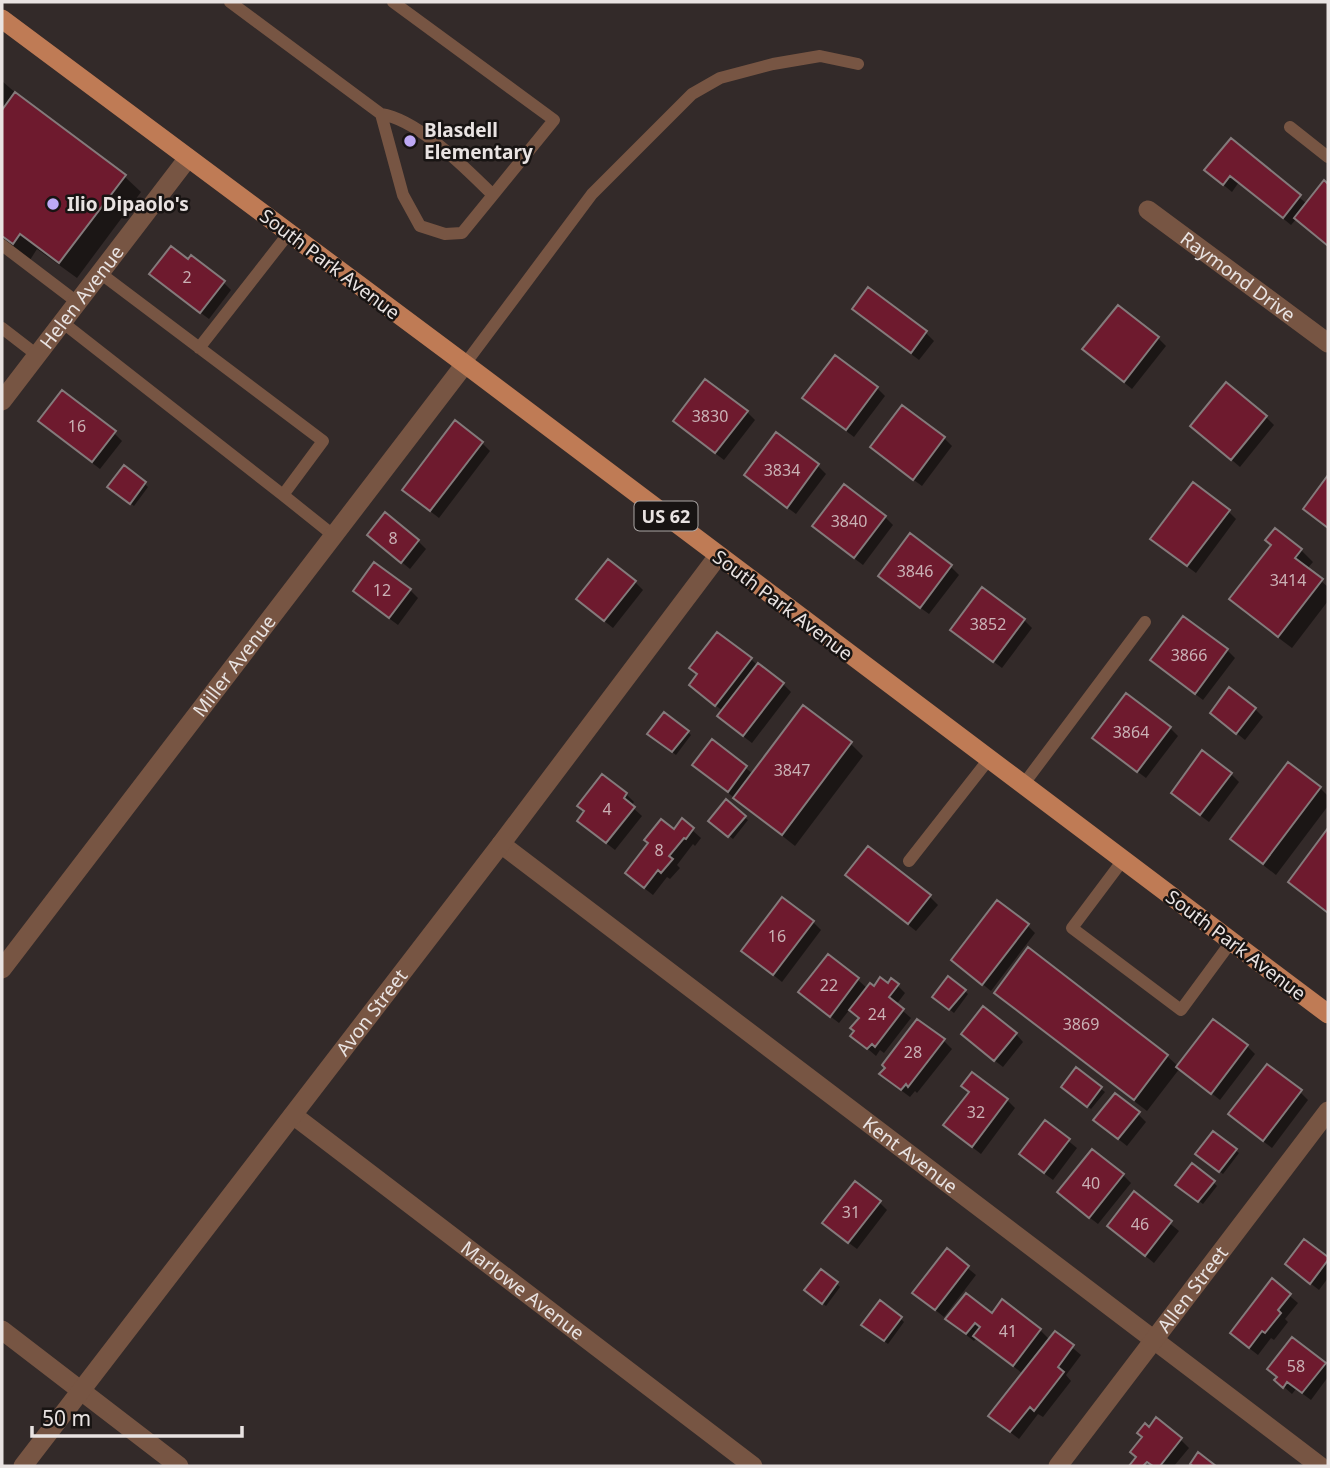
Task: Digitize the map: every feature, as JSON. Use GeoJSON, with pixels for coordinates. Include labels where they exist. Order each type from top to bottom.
{"type":"FeatureCollection","features":[{"type":"Feature","properties":{"kind":"main road","name":"South Park Avenue"},"geometry":{"type":"LineString","coordinates":[[2,19],[1328,1014]]}},
{"type":"Feature","properties":{"kind":"street","name":"Helen Avenue"},"geometry":{"type":"LineString","coordinates":[[2,401],[188,158]]}},
{"type":"Feature","properties":{"kind":"street","name":"Raymond Drive"},"geometry":{"type":"LineString","coordinates":[[1148,210],[1328,343]]}},
{"type":"Feature","properties":{"kind":"street","name":"Miller Avenue"},"geometry":{"type":"LineString","coordinates":[[2,969],[465,364]]}},
{"type":"Feature","properties":{"kind":"street","name":"Avon Street"},"geometry":{"type":"LineString","coordinates":[[23,1466],[501,844],[718,556]]}},
{"type":"Feature","properties":{"kind":"street","name":"Kent Avenue"},"geometry":{"type":"LineString","coordinates":[[501,844],[1320,1466]]}},
{"type":"Feature","properties":{"kind":"street","name":"Allen Street"},"geometry":{"type":"LineString","coordinates":[[1058,1466],[1328,1111]]}},
{"type":"Feature","properties":{"kind":"street","name":"Marlowe Avenue"},"geometry":{"type":"LineString","coordinates":[[293,1115],[753,1466]]}},
{"type":"Feature","properties":{"kind":"street"},"geometry":{"type":"LineString","coordinates":[[2,1330],[179,1466]]}},
{"type":"Feature","properties":{"kind":"lane"},"geometry":{"type":"LineString","coordinates":[[230,2],[381,114],[395,116],[440,146],[493,195]]}},
{"type":"Feature","properties":{"kind":"lane"},"geometry":{"type":"LineString","coordinates":[[381,114],[403,195],[420,226],[445,234],[462,233],[554,120],[393,2]]}},
{"type":"Feature","properties":{"kind":"lane"},"geometry":{"type":"LineString","coordinates":[[465,364],[592,194],[692,94],[720,78],[773,64],[820,56],[858,64]]}},
{"type":"Feature","properties":{"kind":"lane"},"geometry":{"type":"LineString","coordinates":[[1290,127],[1328,157]]}},
{"type":"Feature","properties":{"kind":"lane"},"geometry":{"type":"LineString","coordinates":[[199,348],[289,233]]}},
{"type":"Feature","properties":{"kind":"lane"},"geometry":{"type":"LineString","coordinates":[[2,245],[77,302]]}},
{"type":"Feature","properties":{"kind":"lane"},"geometry":{"type":"LineString","coordinates":[[100,273],[323,441],[283,495]]}},
{"type":"Feature","properties":{"kind":"lane"},"geometry":{"type":"LineString","coordinates":[[62,322],[333,535]]}},
{"type":"Feature","properties":{"kind":"lane"},"geometry":{"type":"LineString","coordinates":[[2,328],[37,355]]}},
{"type":"Feature","properties":{"kind":"lane"},"geometry":{"type":"LineString","coordinates":[[1023,785],[1145,622]]}},
{"type":"Feature","properties":{"kind":"lane"},"geometry":{"type":"LineString","coordinates":[[909,861],[989,759]]}},
{"type":"Feature","properties":{"kind":"lane"},"geometry":{"type":"LineString","coordinates":[[1123,860],[1072,928],[1082,936],[1181,1010],[1231,942]]}},
{"type":"Feature","properties":{"kind":"building","name":"Ilio Dipaolo's"},"geometry":{"type":"Polygon","coordinates":[[[15,92],[126,175],[59,263],[20,234],[13,244],[2,236],[2,110],[15,92]]]}},
{"type":"Feature","properties":{"kind":"building"},"geometry":{"type":"Polygon","coordinates":[[[1231,138],[1301,195],[1283,218],[1230,176],[1223,185],[1204,170],[1231,138]]]}},
{"type":"Feature","properties":{"kind":"building"},"geometry":{"type":"Polygon","coordinates":[[[1324,180],[1328,184],[1328,246],[1294,218],[1324,180]]]}},
{"type":"Feature","properties":{"kind":"building"},"geometry":{"type":"Polygon","coordinates":[[[171,246],[188,259],[191,255],[225,281],[200,313],[149,274],[171,246]]]}},
{"type":"Feature","properties":{"kind":"building"},"geometry":{"type":"Polygon","coordinates":[[[868,287],[927,331],[911,353],[852,309],[868,287]]]}},
{"type":"Feature","properties":{"kind":"building"},"geometry":{"type":"Polygon","coordinates":[[[1118,305],[1159,337],[1124,382],[1082,349],[1118,305]]]}},
{"type":"Feature","properties":{"kind":"building"},"geometry":{"type":"Polygon","coordinates":[[[835,355],[878,387],[846,430],[802,398],[835,355]]]}},
{"type":"Feature","properties":{"kind":"building"},"geometry":{"type":"Polygon","coordinates":[[[705,379],[748,411],[715,453],[673,421],[705,379]]]}},
{"type":"Feature","properties":{"kind":"building"},"geometry":{"type":"Polygon","coordinates":[[[1226,382],[1267,416],[1231,460],[1190,426],[1226,382]]]}},
{"type":"Feature","properties":{"kind":"building"},"geometry":{"type":"Polygon","coordinates":[[[62,390],[116,431],[92,462],[38,421],[62,390]]]}},
{"type":"Feature","properties":{"kind":"building"},"geometry":{"type":"Polygon","coordinates":[[[902,405],[945,437],[913,480],[870,447],[902,405]]]}},
{"type":"Feature","properties":{"kind":"building"},"geometry":{"type":"Polygon","coordinates":[[[455,420],[483,442],[430,511],[402,490],[455,420]]]}},
{"type":"Feature","properties":{"kind":"building"},"geometry":{"type":"Polygon","coordinates":[[[776,432],[819,464],[787,508],[744,475],[776,432]]]}},
{"type":"Feature","properties":{"kind":"building"},"geometry":{"type":"Polygon","coordinates":[[[124,465],[146,482],[130,504],[107,487],[124,465]]]}},
{"type":"Feature","properties":{"kind":"building"},"geometry":{"type":"Polygon","coordinates":[[[1328,475],[1328,528],[1303,509],[1328,475]]]}},
{"type":"Feature","properties":{"kind":"building"},"geometry":{"type":"Polygon","coordinates":[[[1193,482],[1230,510],[1187,566],[1150,539],[1193,482]]]}},
{"type":"Feature","properties":{"kind":"building"},"geometry":{"type":"Polygon","coordinates":[[[844,484],[886,516],[854,558],[812,526],[844,484]]]}},
{"type":"Feature","properties":{"kind":"building"},"geometry":{"type":"Polygon","coordinates":[[[385,512],[419,540],[401,563],[367,535],[385,512]]]}},
{"type":"Feature","properties":{"kind":"building"},"geometry":{"type":"Polygon","coordinates":[[[1275,528],[1302,549],[1295,558],[1323,579],[1278,637],[1229,599],[1271,545],[1265,540],[1275,528]]]}},
{"type":"Feature","properties":{"kind":"building"},"geometry":{"type":"Polygon","coordinates":[[[910,533],[952,565],[920,608],[878,576],[910,533]]]}},
{"type":"Feature","properties":{"kind":"building"},"geometry":{"type":"Polygon","coordinates":[[[608,559],[636,581],[604,621],[576,599],[608,559]]]}},
{"type":"Feature","properties":{"kind":"building"},"geometry":{"type":"Polygon","coordinates":[[[374,562],[411,589],[389,618],[353,591],[374,562]]]}},
{"type":"Feature","properties":{"kind":"building"},"geometry":{"type":"Polygon","coordinates":[[[982,587],[1025,619],[993,662],[950,630],[982,587]]]}},
{"type":"Feature","properties":{"kind":"building"},"geometry":{"type":"Polygon","coordinates":[[[1183,616],[1228,649],[1195,694],[1150,660],[1183,616]]]}},
{"type":"Feature","properties":{"kind":"building"},"geometry":{"type":"Polygon","coordinates":[[[717,632],[752,658],[715,706],[689,685],[697,674],[689,668],[717,632]]]}},
{"type":"Feature","properties":{"kind":"building"},"geometry":{"type":"Polygon","coordinates":[[[758,663],[784,683],[743,736],[717,716],[758,663]]]}},
{"type":"Feature","properties":{"kind":"building"},"geometry":{"type":"Polygon","coordinates":[[[1229,687],[1256,708],[1236,734],[1210,713],[1229,687]]]}},
{"type":"Feature","properties":{"kind":"building"},"geometry":{"type":"Polygon","coordinates":[[[1126,693],[1171,727],[1137,772],[1092,738],[1126,693]]]}},
{"type":"Feature","properties":{"kind":"building"},"geometry":{"type":"Polygon","coordinates":[[[803,705],[852,742],[782,835],[733,798],[803,705]]]}},
{"type":"Feature","properties":{"kind":"building"},"geometry":{"type":"Polygon","coordinates":[[[664,712],[689,731],[672,752],[647,734],[664,712]]]}},
{"type":"Feature","properties":{"kind":"building"},"geometry":{"type":"Polygon","coordinates":[[[712,739],[747,766],[728,792],[692,765],[712,739]]]}},
{"type":"Feature","properties":{"kind":"building"},"geometry":{"type":"Polygon","coordinates":[[[1202,750],[1232,773],[1200,815],[1171,793],[1202,750]]]}},
{"type":"Feature","properties":{"kind":"building"},"geometry":{"type":"Polygon","coordinates":[[[1288,762],[1321,787],[1263,864],[1230,839],[1288,762]]]}},
{"type":"Feature","properties":{"kind":"building"},"geometry":{"type":"Polygon","coordinates":[[[602,774],[627,793],[624,798],[635,807],[606,843],[577,821],[584,811],[577,806],[602,774]]]}},
{"type":"Feature","properties":{"kind":"building"},"geometry":{"type":"Polygon","coordinates":[[[726,799],[746,816],[728,837],[708,821],[726,799]]]}},
{"type":"Feature","properties":{"kind":"building"},"geometry":{"type":"Polygon","coordinates":[[[682,818],[694,828],[669,856],[673,859],[661,873],[658,870],[644,888],[625,873],[648,843],[644,840],[661,819],[674,829],[682,818]]]}},
{"type":"Feature","properties":{"kind":"building"},"geometry":{"type":"Polygon","coordinates":[[[1328,828],[1328,913],[1288,882],[1328,828]]]}},
{"type":"Feature","properties":{"kind":"building"},"geometry":{"type":"Polygon","coordinates":[[[868,846],[931,895],[908,924],[845,875],[868,846]]]}},
{"type":"Feature","properties":{"kind":"building"},"geometry":{"type":"Polygon","coordinates":[[[782,897],[814,921],[773,975],[741,951],[782,897]]]}},
{"type":"Feature","properties":{"kind":"building"},"geometry":{"type":"Polygon","coordinates":[[[997,900],[1029,924],[982,985],[951,960],[997,900]]]}},
{"type":"Feature","properties":{"kind":"building"},"geometry":{"type":"Polygon","coordinates":[[[1028,947],[1168,1055],[1134,1100],[994,993],[1028,947]]]}},
{"type":"Feature","properties":{"kind":"building"},"geometry":{"type":"Polygon","coordinates":[[[828,954],[859,978],[830,1017],[798,992],[828,954]]]}},
{"type":"Feature","properties":{"kind":"building"},"geometry":{"type":"Polygon","coordinates":[[[948,976],[966,990],[949,1010],[932,997],[948,976]]]}},
{"type":"Feature","properties":{"kind":"building"},"geometry":{"type":"Polygon","coordinates":[[[880,977],[888,983],[891,978],[899,984],[889,997],[904,1009],[875,1047],[872,1044],[867,1049],[850,1036],[854,1031],[850,1028],[859,1018],[849,1010],[870,983],[874,986],[880,977]]]}},
{"type":"Feature","properties":{"kind":"building"},"geometry":{"type":"Polygon","coordinates":[[[983,1006],[1017,1033],[994,1061],[961,1034],[983,1006]]]}},
{"type":"Feature","properties":{"kind":"building"},"geometry":{"type":"Polygon","coordinates":[[[917,1019],[945,1039],[908,1087],[906,1084],[901,1090],[879,1074],[885,1068],[882,1065],[917,1019]]]}},
{"type":"Feature","properties":{"kind":"building"},"geometry":{"type":"Polygon","coordinates":[[[1213,1019],[1248,1045],[1211,1094],[1176,1067],[1213,1019]]]}},
{"type":"Feature","properties":{"kind":"building"},"geometry":{"type":"Polygon","coordinates":[[[1267,1064],[1302,1090],[1263,1141],[1228,1114],[1267,1064]]]}},
{"type":"Feature","properties":{"kind":"building"},"geometry":{"type":"Polygon","coordinates":[[[1076,1067],[1102,1087],[1087,1107],[1061,1087],[1076,1067]]]}},
{"type":"Feature","properties":{"kind":"building"},"geometry":{"type":"Polygon","coordinates":[[[972,1072],[1008,1099],[972,1147],[943,1125],[969,1092],[961,1086],[972,1072]]]}},
{"type":"Feature","properties":{"kind":"building"},"geometry":{"type":"Polygon","coordinates":[[[1115,1093],[1140,1112],[1118,1139],[1093,1120],[1115,1093]]]}},
{"type":"Feature","properties":{"kind":"building"},"geometry":{"type":"Polygon","coordinates":[[[1045,1120],[1070,1139],[1044,1173],[1019,1154],[1045,1120]]]}},
{"type":"Feature","properties":{"kind":"building"},"geometry":{"type":"Polygon","coordinates":[[[1213,1131],[1237,1149],[1219,1172],[1195,1154],[1213,1131]]]}},
{"type":"Feature","properties":{"kind":"building"},"geometry":{"type":"Polygon","coordinates":[[[1092,1149],[1124,1174],[1089,1218],[1057,1192],[1092,1149]]]}},
{"type":"Feature","properties":{"kind":"building"},"geometry":{"type":"Polygon","coordinates":[[[1192,1163],[1215,1181],[1198,1202],[1175,1185],[1192,1163]]]}},
{"type":"Feature","properties":{"kind":"building"},"geometry":{"type":"Polygon","coordinates":[[[855,1181],[881,1201],[848,1243],[822,1223],[855,1181]]]}},
{"type":"Feature","properties":{"kind":"building"},"geometry":{"type":"Polygon","coordinates":[[[1134,1191],[1172,1221],[1145,1256],[1107,1226],[1134,1191]]]}},
{"type":"Feature","properties":{"kind":"building"},"geometry":{"type":"Polygon","coordinates":[[[1304,1239],[1328,1257],[1310,1284],[1285,1264],[1304,1239]]]}},
{"type":"Feature","properties":{"kind":"building"},"geometry":{"type":"Polygon","coordinates":[[[947,1248],[969,1266],[935,1310],[912,1293],[947,1248]]]}},
{"type":"Feature","properties":{"kind":"building"},"geometry":{"type":"Polygon","coordinates":[[[821,1269],[838,1282],[822,1304],[804,1290],[821,1269]]]}},
{"type":"Feature","properties":{"kind":"building"},"geometry":{"type":"Polygon","coordinates":[[[1272,1278],[1291,1294],[1278,1310],[1281,1313],[1249,1348],[1230,1333],[1272,1278]]]}},
{"type":"Feature","properties":{"kind":"building"},"geometry":{"type":"Polygon","coordinates":[[[966,1293],[992,1313],[1002,1299],[1041,1329],[1013,1366],[973,1336],[980,1327],[975,1323],[966,1334],[945,1319],[966,1293]]]}},
{"type":"Feature","properties":{"kind":"building"},"geometry":{"type":"Polygon","coordinates":[[[880,1300],[902,1317],[884,1341],[861,1325],[880,1300]]]}},
{"type":"Feature","properties":{"kind":"building"},"geometry":{"type":"Polygon","coordinates":[[[1055,1331],[1074,1345],[1058,1367],[1064,1372],[1034,1411],[1030,1407],[1010,1432],[988,1416],[1055,1331]]]}},
{"type":"Feature","properties":{"kind":"building"},"geometry":{"type":"Polygon","coordinates":[[[1292,1337],[1326,1363],[1302,1393],[1287,1382],[1283,1388],[1274,1380],[1277,1377],[1267,1369],[1292,1337]]]}},
{"type":"Feature","properties":{"kind":"building"},"geometry":{"type":"Polygon","coordinates":[[[1156,1417],[1182,1438],[1160,1466],[1147,1462],[1143,1466],[1129,1466],[1136,1457],[1130,1452],[1142,1437],[1137,1433],[1145,1423],[1149,1427],[1156,1417]]]}},
{"type":"Feature","properties":{"kind":"building"},"geometry":{"type":"Polygon","coordinates":[[[1198,1452],[1216,1466],[1190,1464],[1198,1452]]]}},
{"type":"Feature","properties":{"kind":"place","name":"Blasdell Elementary"},"geometry":{"type":"Point","coordinates":[410,141]}},
{"type":"Feature","properties":{"kind":"place","name":"Ilio Dipaolo's"},"geometry":{"type":"Point","coordinates":[53,204]}}]}
